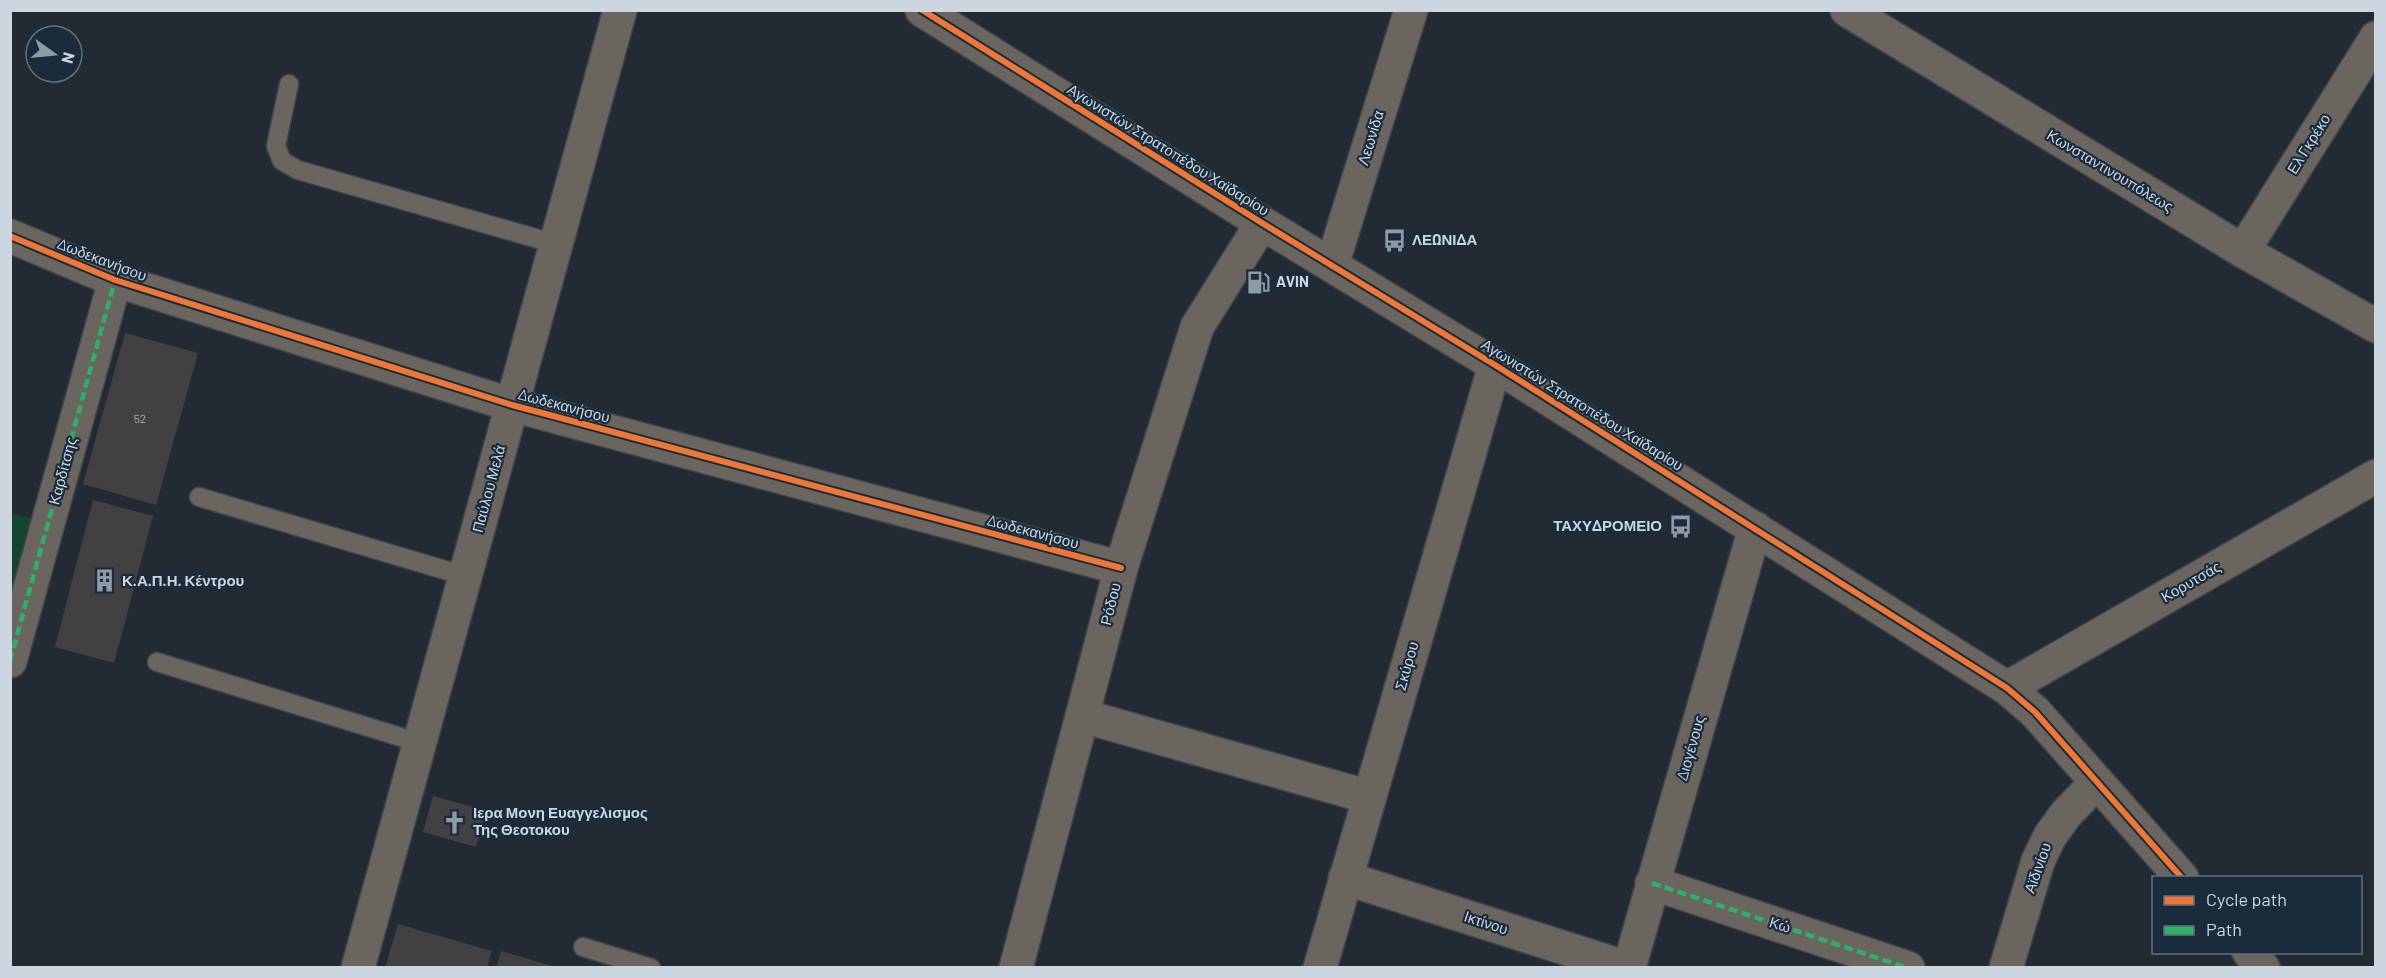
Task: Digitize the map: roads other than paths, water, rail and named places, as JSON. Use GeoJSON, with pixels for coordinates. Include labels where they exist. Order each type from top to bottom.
{"type":"FeatureCollection","features":[{"type":"Feature","properties":{"kind":"street","name":"Παύλου Μελά"},"geometry":{"type":"LineString","coordinates":[[358,968],[620,10]]}},
{"type":"Feature","properties":{"kind":"street","name":"Αγωνιστών Στρατοπέδου Χαϊδαρίου"},"geometry":{"type":"LineString","coordinates":[[922,10],[1262,223],[1495,364],[2007,687],[2035,712],[2180,876]]}},
{"type":"Feature","properties":{"kind":"street","name":"Λεωνίδα"},"geometry":{"type":"LineString","coordinates":[[1332,265],[1411,10]]}},
{"type":"Feature","properties":{"kind":"street","name":"Κωνσταντινουπόλεως"},"geometry":{"type":"LineString","coordinates":[[1847,10],[2243,251],[2376,326]]}},
{"type":"Feature","properties":{"kind":"street","name":"Ελ Γκρέκο"},"geometry":{"type":"LineString","coordinates":[[2243,251],[2376,38]]}},
{"type":"Feature","properties":{"kind":"street","name":"Ρόδου"},"geometry":{"type":"LineString","coordinates":[[1016,968],[1121,568],[1197,327],[1262,223]]}},
{"type":"Feature","properties":{"kind":"street","name":"Δωδεκανήσου"},"geometry":{"type":"LineString","coordinates":[[10,236],[115,280],[512,405],[1121,568]]}},
{"type":"Feature","properties":{"kind":"street","name":"Καρδίτσης"},"geometry":{"type":"LineString","coordinates":[[10,662],[115,280]]}},
{"type":"Feature","properties":{"kind":"street","name":"Σκύρου"},"geometry":{"type":"LineString","coordinates":[[1320,968],[1495,364]]}},
{"type":"Feature","properties":{"kind":"street","name":"Κορυτσάς"},"geometry":{"type":"LineString","coordinates":[[2007,687],[2376,476]]}},
{"type":"Feature","properties":{"kind":"street","name":"Διογένους"},"geometry":{"type":"LineString","coordinates":[[1628,968],[1755,528]]}},
{"type":"Feature","properties":{"kind":"street"},"geometry":{"type":"LineString","coordinates":[[1083,716],[1369,797]]}},
{"type":"Feature","properties":{"kind":"street","name":"Αϊδινίου"},"geometry":{"type":"LineString","coordinates":[[2006,968],[2038,861],[2050,836],[2066,814],[2096,783]]}},
{"type":"Feature","properties":{"kind":"street","name":"Ικτίνου"},"geometry":{"type":"LineString","coordinates":[[1345,878],[1628,968]]}},
{"type":"Feature","properties":{"kind":"street","name":"Κώ"},"geometry":{"type":"LineString","coordinates":[[1652,883],[1908,968]]}},
{"type":"Feature","properties":{"kind":"street"},"geometry":{"type":"LineString","coordinates":[[2251,954],[2263,968]]}},
{"type":"Feature","properties":{"kind":"lane"},"geometry":{"type":"LineString","coordinates":[[289,84],[276,146],[282,161],[297,170],[556,244]]}},
{"type":"Feature","properties":{"kind":"lane"},"geometry":{"type":"LineString","coordinates":[[199,497],[465,576]]}},
{"type":"Feature","properties":{"kind":"lane"},"geometry":{"type":"LineString","coordinates":[[157,662],[420,743]]}},
{"type":"Feature","properties":{"kind":"lane"},"geometry":{"type":"LineString","coordinates":[[583,947],[651,968]]}},
{"type":"Feature","properties":{"kind":"place","name":"ΛΕΩΝΙΔΑ"},"geometry":{"type":"Point","coordinates":[1394,240]}},
{"type":"Feature","properties":{"kind":"place","name":"AVIN"},"geometry":{"type":"Point","coordinates":[1258,282]}},
{"type":"Feature","properties":{"kind":"place","name":"ΤΑΧΥΔΡΟΜΕΙΟ"},"geometry":{"type":"Point","coordinates":[1680,526]}},
{"type":"Feature","properties":{"kind":"place","name":"Κ.Α.Π.Η. Κέντρου"},"geometry":{"type":"Point","coordinates":[104,581]}},
{"type":"Feature","properties":{"kind":"place","name":"Ιερα Μονη Ευαγγελισμος Της Θεοτοκου"},"geometry":{"type":"Point","coordinates":[455,822]}}]}
